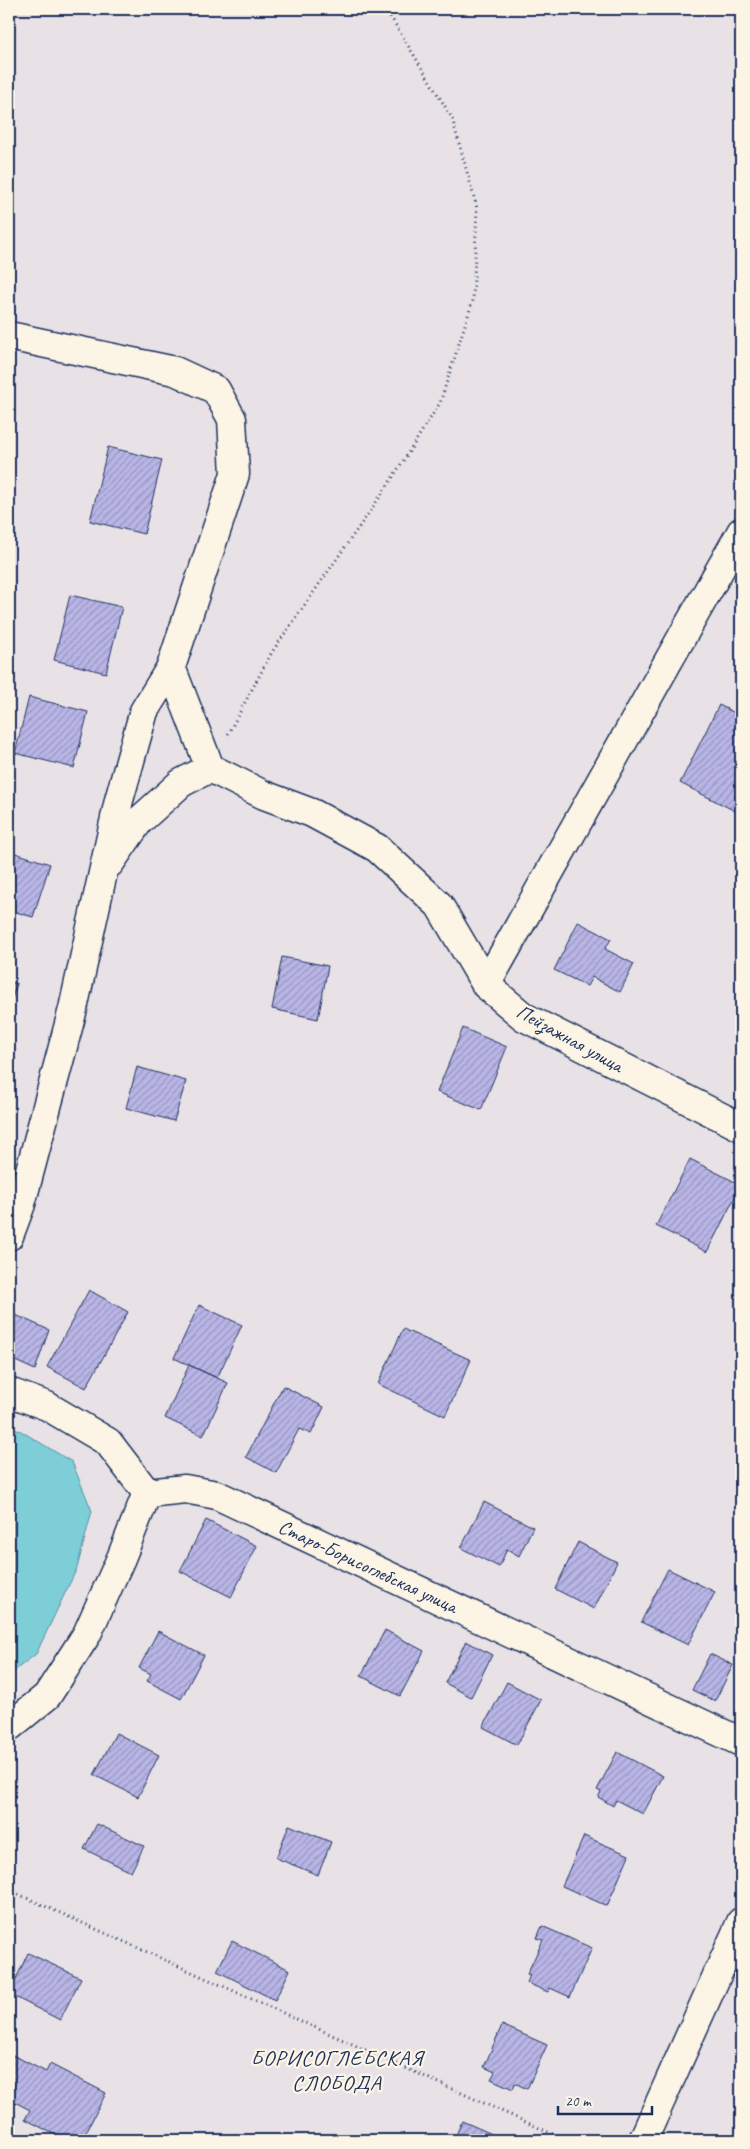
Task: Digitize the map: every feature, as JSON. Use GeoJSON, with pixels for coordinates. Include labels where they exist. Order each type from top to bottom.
{"type":"FeatureCollection","features":[{"type":"Feature","properties":{"kind":"street"},"geometry":{"type":"LineString","coordinates":[[9,336],[175,371],[216,390],[232,419],[235,474],[171,667],[144,711],[119,800],[73,1009],[21,1204],[9,1236]]}},
{"type":"Feature","properties":{"kind":"street"},"geometry":{"type":"LineString","coordinates":[[486,985],[741,532]]}},
{"type":"Feature","properties":{"kind":"street"},"geometry":{"type":"LineString","coordinates":[[101,877],[138,821],[181,783],[210,768],[171,667]]}},
{"type":"Feature","properties":{"kind":"street","name":"Пейзажная улица"},"geometry":{"type":"LineString","coordinates":[[210,768],[264,795],[312,813],[377,848],[439,905],[486,985],[524,1017],[741,1128]]}},
{"type":"Feature","properties":{"kind":"street"},"geometry":{"type":"LineString","coordinates":[[9,1392],[48,1406],[108,1442],[147,1493],[121,1558],[86,1634],[47,1696],[9,1727]]}},
{"type":"Feature","properties":{"kind":"street","name":"Старо-Борисоглебская улица"},"geometry":{"type":"LineString","coordinates":[[147,1493],[185,1489],[217,1495],[741,1742]]}},
{"type":"Feature","properties":{"kind":"street"},"geometry":{"type":"LineString","coordinates":[[643,2140],[741,1922]]}},
{"type":"Feature","properties":{"kind":"path"},"geometry":{"type":"LineString","coordinates":[[210,768],[272,652],[384,491],[440,403],[474,300],[477,208],[452,118],[386,9]]}},
{"type":"Feature","properties":{"kind":"path"},"geometry":{"type":"LineString","coordinates":[[9,1890],[566,2140]]}},
{"type":"Feature","properties":{"kind":"water"},"geometry":{"type":"Polygon","coordinates":[[[9,1428],[21,1431],[72,1462],[92,1511],[77,1568],[36,1654],[14,1671],[9,1670],[9,1428]]]}},
{"type":"Feature","properties":{"kind":"building"},"geometry":{"type":"Polygon","coordinates":[[[108,447],[162,460],[144,534],[90,521],[108,447]]]}},
{"type":"Feature","properties":{"kind":"building"},"geometry":{"type":"Polygon","coordinates":[[[70,595],[122,607],[106,673],[54,660],[70,595]]]}},
{"type":"Feature","properties":{"kind":"building"},"geometry":{"type":"Polygon","coordinates":[[[29,697],[88,712],[74,768],[15,753],[29,697]]]}},
{"type":"Feature","properties":{"kind":"building"},"geometry":{"type":"Polygon","coordinates":[[[719,705],[741,716],[741,814],[680,783],[719,705]]]}},
{"type":"Feature","properties":{"kind":"building"},"geometry":{"type":"Polygon","coordinates":[[[9,851],[50,864],[33,917],[9,910],[9,851]]]}},
{"type":"Feature","properties":{"kind":"building"},"geometry":{"type":"Polygon","coordinates":[[[578,922],[611,939],[605,949],[634,964],[620,992],[592,977],[587,986],[554,970],[578,922]]]}},
{"type":"Feature","properties":{"kind":"building"},"geometry":{"type":"Polygon","coordinates":[[[282,957],[328,966],[318,1019],[272,1009],[282,957]]]}},
{"type":"Feature","properties":{"kind":"building"},"geometry":{"type":"Polygon","coordinates":[[[9,981],[17,984],[9,1007],[9,981]]]}},
{"type":"Feature","properties":{"kind":"building"},"geometry":{"type":"Polygon","coordinates":[[[463,1028],[507,1047],[481,1110],[437,1092],[463,1028]]]}},
{"type":"Feature","properties":{"kind":"building"},"geometry":{"type":"Polygon","coordinates":[[[137,1067],[186,1081],[174,1121],[126,1108],[137,1067]]]}},
{"type":"Feature","properties":{"kind":"building"},"geometry":{"type":"Polygon","coordinates":[[[690,1159],[741,1185],[707,1252],[656,1226],[690,1159]]]}},
{"type":"Feature","properties":{"kind":"building"},"geometry":{"type":"Polygon","coordinates":[[[89,1290],[128,1312],[86,1388],[47,1367],[89,1290]]]}},
{"type":"Feature","properties":{"kind":"building"},"geometry":{"type":"Polygon","coordinates":[[[199,1305],[242,1325],[217,1378],[174,1358],[199,1305]]]}},
{"type":"Feature","properties":{"kind":"building"},"geometry":{"type":"Polygon","coordinates":[[[9,1312],[49,1330],[35,1370],[9,1358],[9,1312]]]}},
{"type":"Feature","properties":{"kind":"building"},"geometry":{"type":"Polygon","coordinates":[[[403,1329],[471,1360],[445,1416],[378,1384],[403,1329]]]}},
{"type":"Feature","properties":{"kind":"building"},"geometry":{"type":"Polygon","coordinates":[[[189,1365],[228,1383],[203,1436],[165,1418],[189,1365]]]}},
{"type":"Feature","properties":{"kind":"building"},"geometry":{"type":"Polygon","coordinates":[[[283,1386],[324,1407],[311,1434],[299,1429],[276,1473],[246,1457],[283,1386]]]}},
{"type":"Feature","properties":{"kind":"building"},"geometry":{"type":"Polygon","coordinates":[[[484,1502],[533,1527],[519,1556],[507,1549],[499,1567],[461,1548],[484,1502]]]}},
{"type":"Feature","properties":{"kind":"building"},"geometry":{"type":"Polygon","coordinates":[[[206,1520],[257,1546],[231,1597],[180,1571],[206,1520]]]}},
{"type":"Feature","properties":{"kind":"building"},"geometry":{"type":"Polygon","coordinates":[[[578,1542],[617,1562],[594,1609],[555,1589],[578,1542]]]}},
{"type":"Feature","properties":{"kind":"building"},"geometry":{"type":"Polygon","coordinates":[[[668,1569],[715,1592],[688,1645],[641,1622],[668,1569]]]}},
{"type":"Feature","properties":{"kind":"building"},"geometry":{"type":"Polygon","coordinates":[[[385,1630],[424,1651],[400,1696],[361,1676],[385,1630]]]}},
{"type":"Feature","properties":{"kind":"building"},"geometry":{"type":"Polygon","coordinates":[[[158,1631],[204,1655],[181,1699],[147,1681],[151,1674],[139,1668],[158,1631]]]}},
{"type":"Feature","properties":{"kind":"building"},"geometry":{"type":"Polygon","coordinates":[[[466,1641],[492,1655],[471,1697],[445,1683],[466,1641]]]}},
{"type":"Feature","properties":{"kind":"building"},"geometry":{"type":"Polygon","coordinates":[[[710,1654],[733,1665],[715,1701],[692,1690],[710,1654]]]}},
{"type":"Feature","properties":{"kind":"building"},"geometry":{"type":"Polygon","coordinates":[[[507,1682],[541,1700],[517,1745],[483,1727],[507,1682]]]}},
{"type":"Feature","properties":{"kind":"building"},"geometry":{"type":"Polygon","coordinates":[[[116,1733],[159,1755],[138,1797],[94,1775],[116,1733]]]}},
{"type":"Feature","properties":{"kind":"building"},"geometry":{"type":"Polygon","coordinates":[[[617,1752],[663,1776],[643,1814],[616,1800],[613,1806],[598,1797],[601,1792],[597,1790],[617,1752]]]}},
{"type":"Feature","properties":{"kind":"building"},"geometry":{"type":"Polygon","coordinates":[[[97,1824],[144,1846],[131,1872],[84,1849],[97,1824]]]}},
{"type":"Feature","properties":{"kind":"building"},"geometry":{"type":"Polygon","coordinates":[[[289,1825],[331,1842],[318,1875],[276,1858],[289,1825]]]}},
{"type":"Feature","properties":{"kind":"building"},"geometry":{"type":"Polygon","coordinates":[[[584,1836],[629,1855],[607,1906],[562,1886],[584,1836]]]}},
{"type":"Feature","properties":{"kind":"building"},"geometry":{"type":"Polygon","coordinates":[[[542,1926],[592,1948],[570,1997],[550,1988],[548,1992],[527,1983],[530,1975],[527,1974],[543,1940],[537,1938],[542,1926]]]}},
{"type":"Feature","properties":{"kind":"building"},"geometry":{"type":"Polygon","coordinates":[[[232,1941],[290,1970],[275,2000],[217,1971],[232,1941]]]}},
{"type":"Feature","properties":{"kind":"building"},"geometry":{"type":"Polygon","coordinates":[[[28,1953],[81,1978],[60,2020],[9,1994],[28,1953]]]}},
{"type":"Feature","properties":{"kind":"building"},"geometry":{"type":"Polygon","coordinates":[[[502,2025],[547,2045],[527,2089],[515,2083],[513,2089],[491,2079],[495,2072],[484,2067],[502,2025]]]}},
{"type":"Feature","properties":{"kind":"building"},"geometry":{"type":"Polygon","coordinates":[[[9,2053],[46,2072],[50,2064],[106,2093],[82,2140],[65,2140],[25,2119],[30,2110],[9,2099],[9,2053]]]}},
{"type":"Feature","properties":{"kind":"building"},"geometry":{"type":"Polygon","coordinates":[[[462,2121],[501,2138],[500,2140],[454,2140],[462,2121]]]}},
{"type":"Feature","properties":{"kind":"district","name":"БОРИСОГЛЕБСКАЯ СЛОБОДА"},"geometry":{"type":"Point","coordinates":[337,2070]}}]}
